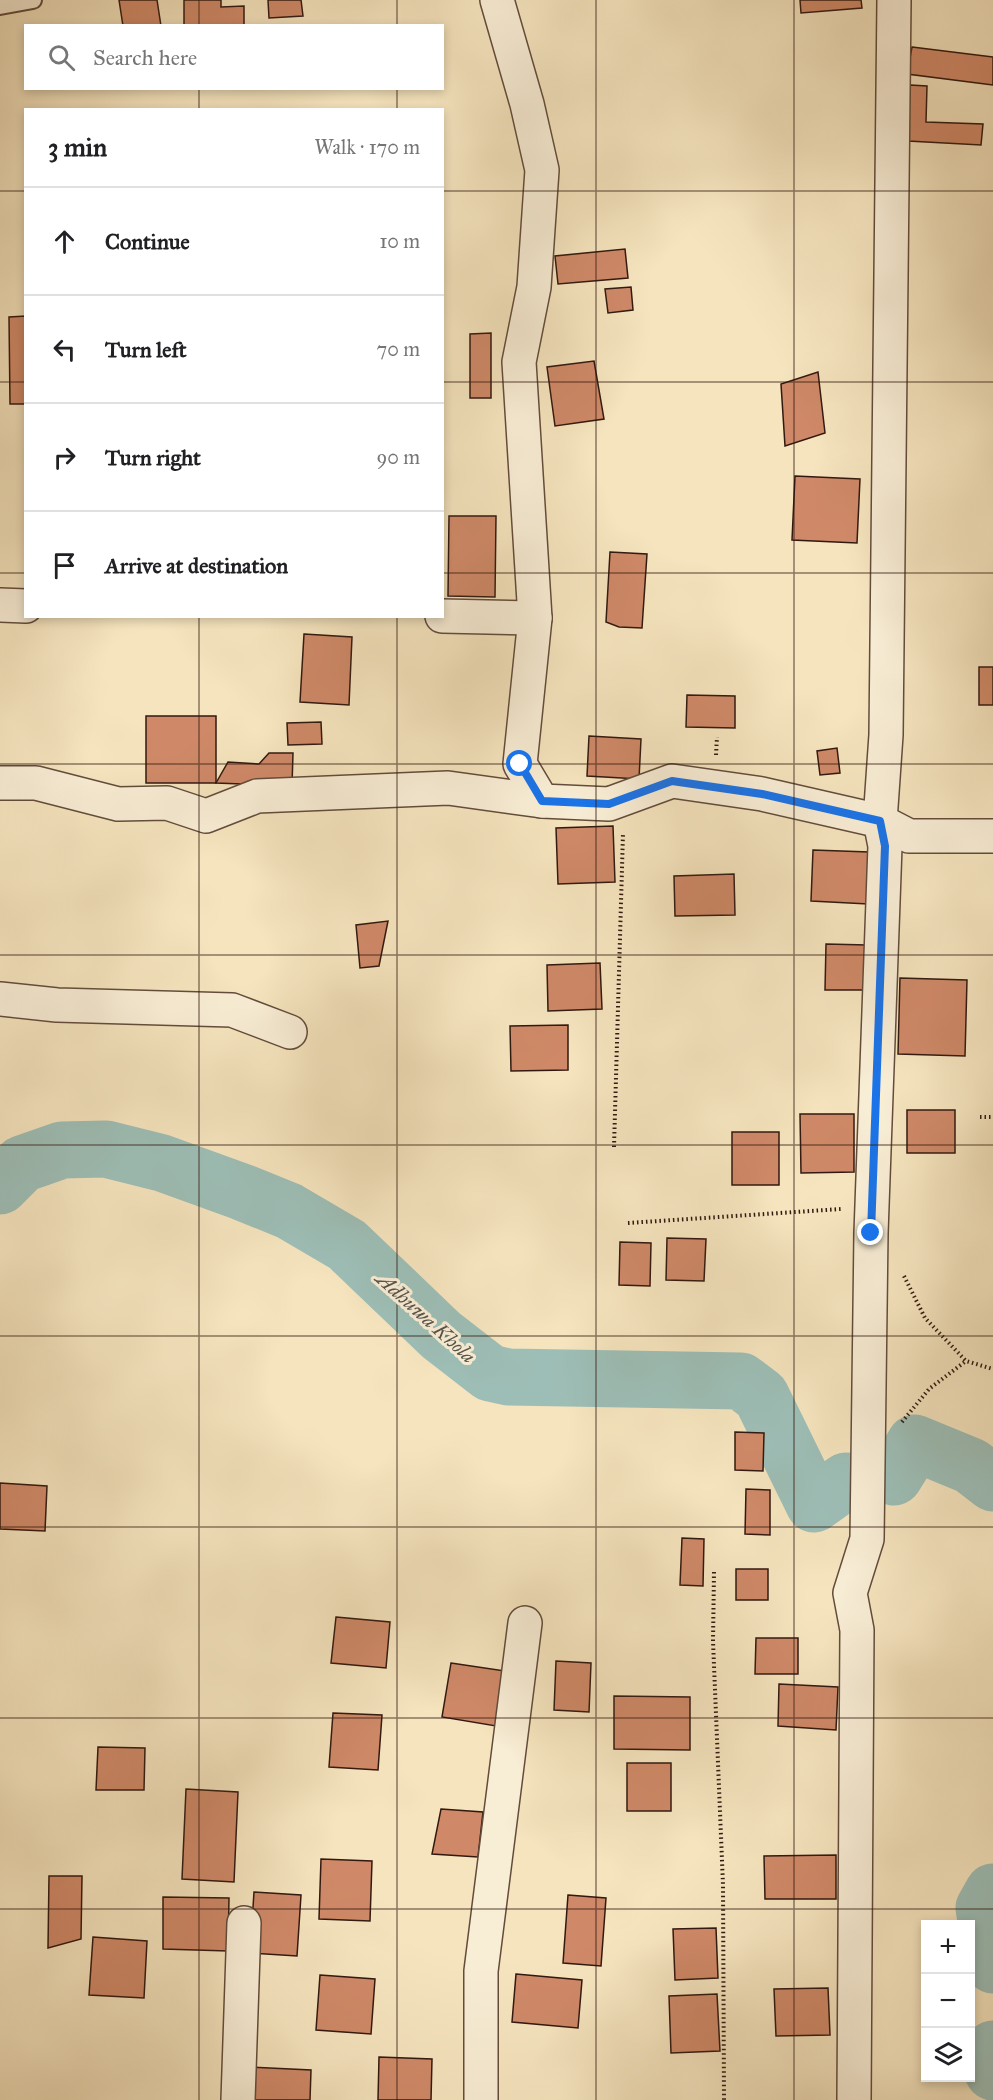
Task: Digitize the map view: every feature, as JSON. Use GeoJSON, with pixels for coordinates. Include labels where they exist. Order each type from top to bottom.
{"type":"FeatureCollection","features":[{"type":"Feature","properties":{"kind":"street"},"geometry":{"type":"LineString","coordinates":[[497,0],[527,104],[542,170],[534,287],[519,362],[535,618],[520,764],[542,801]]}},
{"type":"Feature","properties":{"kind":"street"},"geometry":{"type":"LineString","coordinates":[[854,2100],[857,1630],[850,1593],[867,1539],[872,1207],[885,846],[880,821],[886,735],[894,0]]}},
{"type":"Feature","properties":{"kind":"street"},"geometry":{"type":"LineString","coordinates":[[0,605],[24,606]]}},
{"type":"Feature","properties":{"kind":"street"},"geometry":{"type":"LineString","coordinates":[[444,616],[535,618]]}},
{"type":"Feature","properties":{"kind":"street"},"geometry":{"type":"LineString","coordinates":[[0,783],[36,783],[118,804],[167,803],[206,816],[256,796],[448,788],[542,801],[609,804],[672,781],[753,792],[880,821],[909,836],[993,836]]}},
{"type":"Feature","properties":{"kind":"street"},"geometry":{"type":"LineString","coordinates":[[0,999],[57,1005],[232,1010],[290,1032]]}},
{"type":"Feature","properties":{"kind":"street"},"geometry":{"type":"LineString","coordinates":[[481,2100],[481,1971],[525,1623]]}},
{"type":"Feature","properties":{"kind":"street"},"geometry":{"type":"LineString","coordinates":[[238,2100],[244,1923]]}},
{"type":"Feature","properties":{"kind":"lane"},"geometry":{"type":"LineString","coordinates":[[0,6],[33,0]]}},
{"type":"Feature","properties":{"kind":"path"},"geometry":{"type":"LineString","coordinates":[[614,1147],[624,799]]}},
{"type":"Feature","properties":{"kind":"path"},"geometry":{"type":"LineString","coordinates":[[980,1117],[993,1117]]}},
{"type":"Feature","properties":{"kind":"path"},"geometry":{"type":"LineString","coordinates":[[628,1223],[872,1207]]}},
{"type":"Feature","properties":{"kind":"path"},"geometry":{"type":"LineString","coordinates":[[902,1271],[926,1318],[966,1361],[993,1369]]}},
{"type":"Feature","properties":{"kind":"path"},"geometry":{"type":"LineString","coordinates":[[897,1428],[929,1389],[966,1361]]}},
{"type":"Feature","properties":{"kind":"path"},"geometry":{"type":"LineString","coordinates":[[714,1572],[713,1641],[723,1885],[724,2100]]}},
{"type":"Feature","properties":{"kind":"building"},"geometry":{"type":"Polygon","coordinates":[[[119,0],[157,0],[161,24],[123,24],[119,0]]]}},
{"type":"Feature","properties":{"kind":"building"},"geometry":{"type":"Polygon","coordinates":[[[184,0],[221,0],[221,7],[244,6],[244,24],[184,24],[184,0]]]}},
{"type":"Feature","properties":{"kind":"building"},"geometry":{"type":"Polygon","coordinates":[[[268,0],[301,0],[303,16],[269,18],[268,0]]]}},
{"type":"Feature","properties":{"kind":"building"},"geometry":{"type":"Polygon","coordinates":[[[800,0],[861,0],[862,8],[801,13],[800,0]]]}},
{"type":"Feature","properties":{"kind":"building"},"geometry":{"type":"Polygon","coordinates":[[[912,47],[993,57],[993,85],[907,74],[912,47]]]}},
{"type":"Feature","properties":{"kind":"building"},"geometry":{"type":"Polygon","coordinates":[[[910,85],[927,86],[926,122],[983,124],[981,145],[908,141],[910,85]]]}},
{"type":"Feature","properties":{"kind":"building"},"geometry":{"type":"Polygon","coordinates":[[[625,249],[628,278],[558,284],[555,256],[625,249]]]}},
{"type":"Feature","properties":{"kind":"building"},"geometry":{"type":"Polygon","coordinates":[[[631,287],[633,310],[608,313],[605,289],[631,287]]]}},
{"type":"Feature","properties":{"kind":"building"},"geometry":{"type":"Polygon","coordinates":[[[24,316],[24,404],[10,404],[9,317],[24,316]]]}},
{"type":"Feature","properties":{"kind":"building"},"geometry":{"type":"Polygon","coordinates":[[[491,333],[491,398],[470,398],[470,334],[491,333]]]}},
{"type":"Feature","properties":{"kind":"building"},"geometry":{"type":"Polygon","coordinates":[[[594,361],[604,419],[555,426],[547,367],[594,361]]]}},
{"type":"Feature","properties":{"kind":"building"},"geometry":{"type":"Polygon","coordinates":[[[818,372],[825,433],[785,446],[781,384],[818,372]]]}},
{"type":"Feature","properties":{"kind":"building"},"geometry":{"type":"Polygon","coordinates":[[[795,476],[860,479],[857,543],[792,540],[795,476]]]}},
{"type":"Feature","properties":{"kind":"building"},"geometry":{"type":"Polygon","coordinates":[[[449,516],[496,516],[495,597],[448,596],[449,516]]]}},
{"type":"Feature","properties":{"kind":"building"},"geometry":{"type":"Polygon","coordinates":[[[610,552],[647,554],[642,628],[619,627],[606,622],[610,552]]]}},
{"type":"Feature","properties":{"kind":"building"},"geometry":{"type":"Polygon","coordinates":[[[304,634],[352,637],[349,705],[300,702],[304,634]]]}},
{"type":"Feature","properties":{"kind":"building"},"geometry":{"type":"Polygon","coordinates":[[[979,667],[993,667],[993,705],[979,705],[979,667]]]}},
{"type":"Feature","properties":{"kind":"building"},"geometry":{"type":"Polygon","coordinates":[[[687,695],[735,696],[735,728],[686,727],[687,695]]]}},
{"type":"Feature","properties":{"kind":"building"},"geometry":{"type":"Polygon","coordinates":[[[146,716],[216,716],[216,783],[146,783],[146,716]]]}},
{"type":"Feature","properties":{"kind":"building"},"geometry":{"type":"Polygon","coordinates":[[[321,722],[322,744],[288,745],[287,723],[321,722]]]}},
{"type":"Feature","properties":{"kind":"building"},"geometry":{"type":"Polygon","coordinates":[[[589,736],[641,739],[639,779],[587,776],[589,736]]]}},
{"type":"Feature","properties":{"kind":"building"},"geometry":{"type":"Polygon","coordinates":[[[837,748],[840,773],[820,775],[817,751],[837,748]]]}},
{"type":"Feature","properties":{"kind":"building"},"geometry":{"type":"Polygon","coordinates":[[[269,753],[293,753],[292,786],[216,783],[228,762],[259,764],[269,753]]]}},
{"type":"Feature","properties":{"kind":"building"},"geometry":{"type":"Polygon","coordinates":[[[613,826],[615,882],[558,884],[556,828],[613,826]]]}},
{"type":"Feature","properties":{"kind":"building"},"geometry":{"type":"Polygon","coordinates":[[[813,850],[869,852],[868,904],[811,901],[813,850]]]}},
{"type":"Feature","properties":{"kind":"building"},"geometry":{"type":"Polygon","coordinates":[[[734,874],[735,915],[675,916],[674,876],[734,874]]]}},
{"type":"Feature","properties":{"kind":"building"},"geometry":{"type":"Polygon","coordinates":[[[388,921],[379,966],[360,968],[356,925],[388,921]]]}},
{"type":"Feature","properties":{"kind":"building"},"geometry":{"type":"Polygon","coordinates":[[[826,944],[867,945],[866,990],[825,990],[826,944]]]}},
{"type":"Feature","properties":{"kind":"building"},"geometry":{"type":"Polygon","coordinates":[[[600,963],[602,1009],[548,1011],[547,965],[600,963]]]}},
{"type":"Feature","properties":{"kind":"building"},"geometry":{"type":"Polygon","coordinates":[[[900,978],[967,980],[965,1056],[898,1054],[900,978]]]}},
{"type":"Feature","properties":{"kind":"building"},"geometry":{"type":"Polygon","coordinates":[[[568,1025],[568,1070],[511,1071],[510,1026],[568,1025]]]}},
{"type":"Feature","properties":{"kind":"building"},"geometry":{"type":"Polygon","coordinates":[[[907,1110],[955,1110],[955,1153],[907,1153],[907,1110]]]}},
{"type":"Feature","properties":{"kind":"building"},"geometry":{"type":"Polygon","coordinates":[[[800,1114],[854,1114],[854,1172],[801,1173],[800,1114]]]}},
{"type":"Feature","properties":{"kind":"building"},"geometry":{"type":"Polygon","coordinates":[[[732,1132],[779,1132],[779,1185],[732,1185],[732,1132]]]}},
{"type":"Feature","properties":{"kind":"building"},"geometry":{"type":"Polygon","coordinates":[[[667,1238],[706,1239],[704,1281],[666,1280],[667,1238]]]}},
{"type":"Feature","properties":{"kind":"building"},"geometry":{"type":"Polygon","coordinates":[[[620,1242],[651,1243],[650,1286],[619,1285],[620,1242]]]}},
{"type":"Feature","properties":{"kind":"building"},"geometry":{"type":"Polygon","coordinates":[[[735,1432],[764,1433],[763,1471],[735,1470],[735,1432]]]}},
{"type":"Feature","properties":{"kind":"building"},"geometry":{"type":"Polygon","coordinates":[[[0,1483],[47,1486],[45,1531],[0,1529],[0,1483]]]}},
{"type":"Feature","properties":{"kind":"building"},"geometry":{"type":"Polygon","coordinates":[[[746,1489],[770,1490],[770,1535],[745,1534],[746,1489]]]}},
{"type":"Feature","properties":{"kind":"building"},"geometry":{"type":"Polygon","coordinates":[[[682,1538],[704,1539],[703,1586],[680,1585],[682,1538]]]}},
{"type":"Feature","properties":{"kind":"building"},"geometry":{"type":"Polygon","coordinates":[[[736,1569],[768,1569],[768,1600],[736,1600],[736,1569]]]}},
{"type":"Feature","properties":{"kind":"building"},"geometry":{"type":"Polygon","coordinates":[[[336,1617],[390,1622],[386,1668],[331,1663],[336,1617]]]}},
{"type":"Feature","properties":{"kind":"building"},"geometry":{"type":"Polygon","coordinates":[[[756,1638],[798,1638],[798,1674],[755,1674],[756,1638]]]}},
{"type":"Feature","properties":{"kind":"building"},"geometry":{"type":"Polygon","coordinates":[[[556,1661],[591,1663],[589,1712],[554,1710],[556,1661]]]}},
{"type":"Feature","properties":{"kind":"building"},"geometry":{"type":"Polygon","coordinates":[[[451,1663],[511,1672],[502,1727],[442,1717],[451,1663]]]}},
{"type":"Feature","properties":{"kind":"building"},"geometry":{"type":"Polygon","coordinates":[[[779,1684],[838,1687],[836,1730],[778,1726],[779,1684]]]}},
{"type":"Feature","properties":{"kind":"building"},"geometry":{"type":"Polygon","coordinates":[[[614,1696],[690,1697],[690,1750],[614,1749],[614,1696]]]}},
{"type":"Feature","properties":{"kind":"building"},"geometry":{"type":"Polygon","coordinates":[[[333,1713],[382,1715],[378,1770],[329,1767],[333,1713]]]}},
{"type":"Feature","properties":{"kind":"building"},"geometry":{"type":"Polygon","coordinates":[[[98,1747],[145,1748],[144,1790],[96,1790],[98,1747]]]}},
{"type":"Feature","properties":{"kind":"building"},"geometry":{"type":"Polygon","coordinates":[[[627,1763],[671,1763],[671,1811],[627,1811],[627,1763]]]}},
{"type":"Feature","properties":{"kind":"building"},"geometry":{"type":"Polygon","coordinates":[[[186,1789],[238,1792],[234,1882],[182,1879],[186,1789]]]}},
{"type":"Feature","properties":{"kind":"building"},"geometry":{"type":"Polygon","coordinates":[[[441,1809],[483,1812],[478,1857],[432,1854],[441,1809]]]}},
{"type":"Feature","properties":{"kind":"building"},"geometry":{"type":"Polygon","coordinates":[[[836,1855],[836,1899],[765,1899],[764,1856],[836,1855]]]}},
{"type":"Feature","properties":{"kind":"building"},"geometry":{"type":"Polygon","coordinates":[[[321,1859],[372,1861],[370,1921],[319,1919],[321,1859]]]}},
{"type":"Feature","properties":{"kind":"building"},"geometry":{"type":"Polygon","coordinates":[[[49,1876],[82,1876],[81,1939],[48,1948],[49,1876]]]}},
{"type":"Feature","properties":{"kind":"building"},"geometry":{"type":"Polygon","coordinates":[[[254,1892],[301,1895],[297,1956],[250,1953],[254,1892]]]}},
{"type":"Feature","properties":{"kind":"building"},"geometry":{"type":"Polygon","coordinates":[[[568,1895],[606,1898],[601,1966],[563,1963],[568,1895]]]}},
{"type":"Feature","properties":{"kind":"building"},"geometry":{"type":"Polygon","coordinates":[[[163,1897],[229,1898],[228,1951],[163,1949],[163,1897]]]}},
{"type":"Feature","properties":{"kind":"building"},"geometry":{"type":"Polygon","coordinates":[[[716,1928],[718,1978],[675,1980],[673,1929],[716,1928]]]}},
{"type":"Feature","properties":{"kind":"building"},"geometry":{"type":"Polygon","coordinates":[[[93,1937],[147,1941],[144,1998],[89,1995],[93,1937]]]}},
{"type":"Feature","properties":{"kind":"building"},"geometry":{"type":"Polygon","coordinates":[[[516,1974],[582,1980],[578,2028],[512,2022],[516,1974]]]}},
{"type":"Feature","properties":{"kind":"building"},"geometry":{"type":"Polygon","coordinates":[[[320,1975],[375,1979],[371,2034],[316,2030],[320,1975]]]}},
{"type":"Feature","properties":{"kind":"building"},"geometry":{"type":"Polygon","coordinates":[[[828,1988],[830,2035],[776,2036],[774,1989],[828,1988]]]}},
{"type":"Feature","properties":{"kind":"building"},"geometry":{"type":"Polygon","coordinates":[[[717,1994],[720,2051],[671,2053],[669,1996],[717,1994]]]}},
{"type":"Feature","properties":{"kind":"building"},"geometry":{"type":"Polygon","coordinates":[[[379,2057],[432,2059],[431,2100],[378,2100],[379,2057]]]}},
{"type":"Feature","properties":{"kind":"building"},"geometry":{"type":"Polygon","coordinates":[[[251,2067],[311,2070],[310,2100],[250,2100],[251,2067]]]}},
{"type":"Feature","properties":{"kind":"waterway","name":"Adhuwa Khola"},"geometry":{"type":"LineString","coordinates":[[0,1186],[22,1164],[62,1150],[106,1149],[162,1163],[289,1211],[347,1245],[441,1335],[490,1373],[508,1377],[741,1381],[761,1396],[814,1504],[846,1481]]}},
{"type":"Feature","properties":{"kind":"waterway","name":"Adhuwa Khola"},"geometry":{"type":"LineString","coordinates":[[894,1477],[915,1443],[971,1466],[993,1483]]}},
{"type":"Feature","properties":{"kind":"waterway","name":"Adhuwa Khola"},"geometry":{"type":"LineString","coordinates":[[993,1892],[984,1908],[993,1965]]}},
{"type":"Feature","properties":{"kind":"waterway","name":"Adhuwa Khola"},"geometry":{"type":"LineString","coordinates":[[993,2049],[990,2056],[993,2072]]}},
{"type":"Feature","properties":{"kind":"route"},"geometry":{"type":"LineString","coordinates":[[520,764],[542,801],[609,804],[672,781],[726,787],[880,821],[885,846],[871,1233]]}}]}
